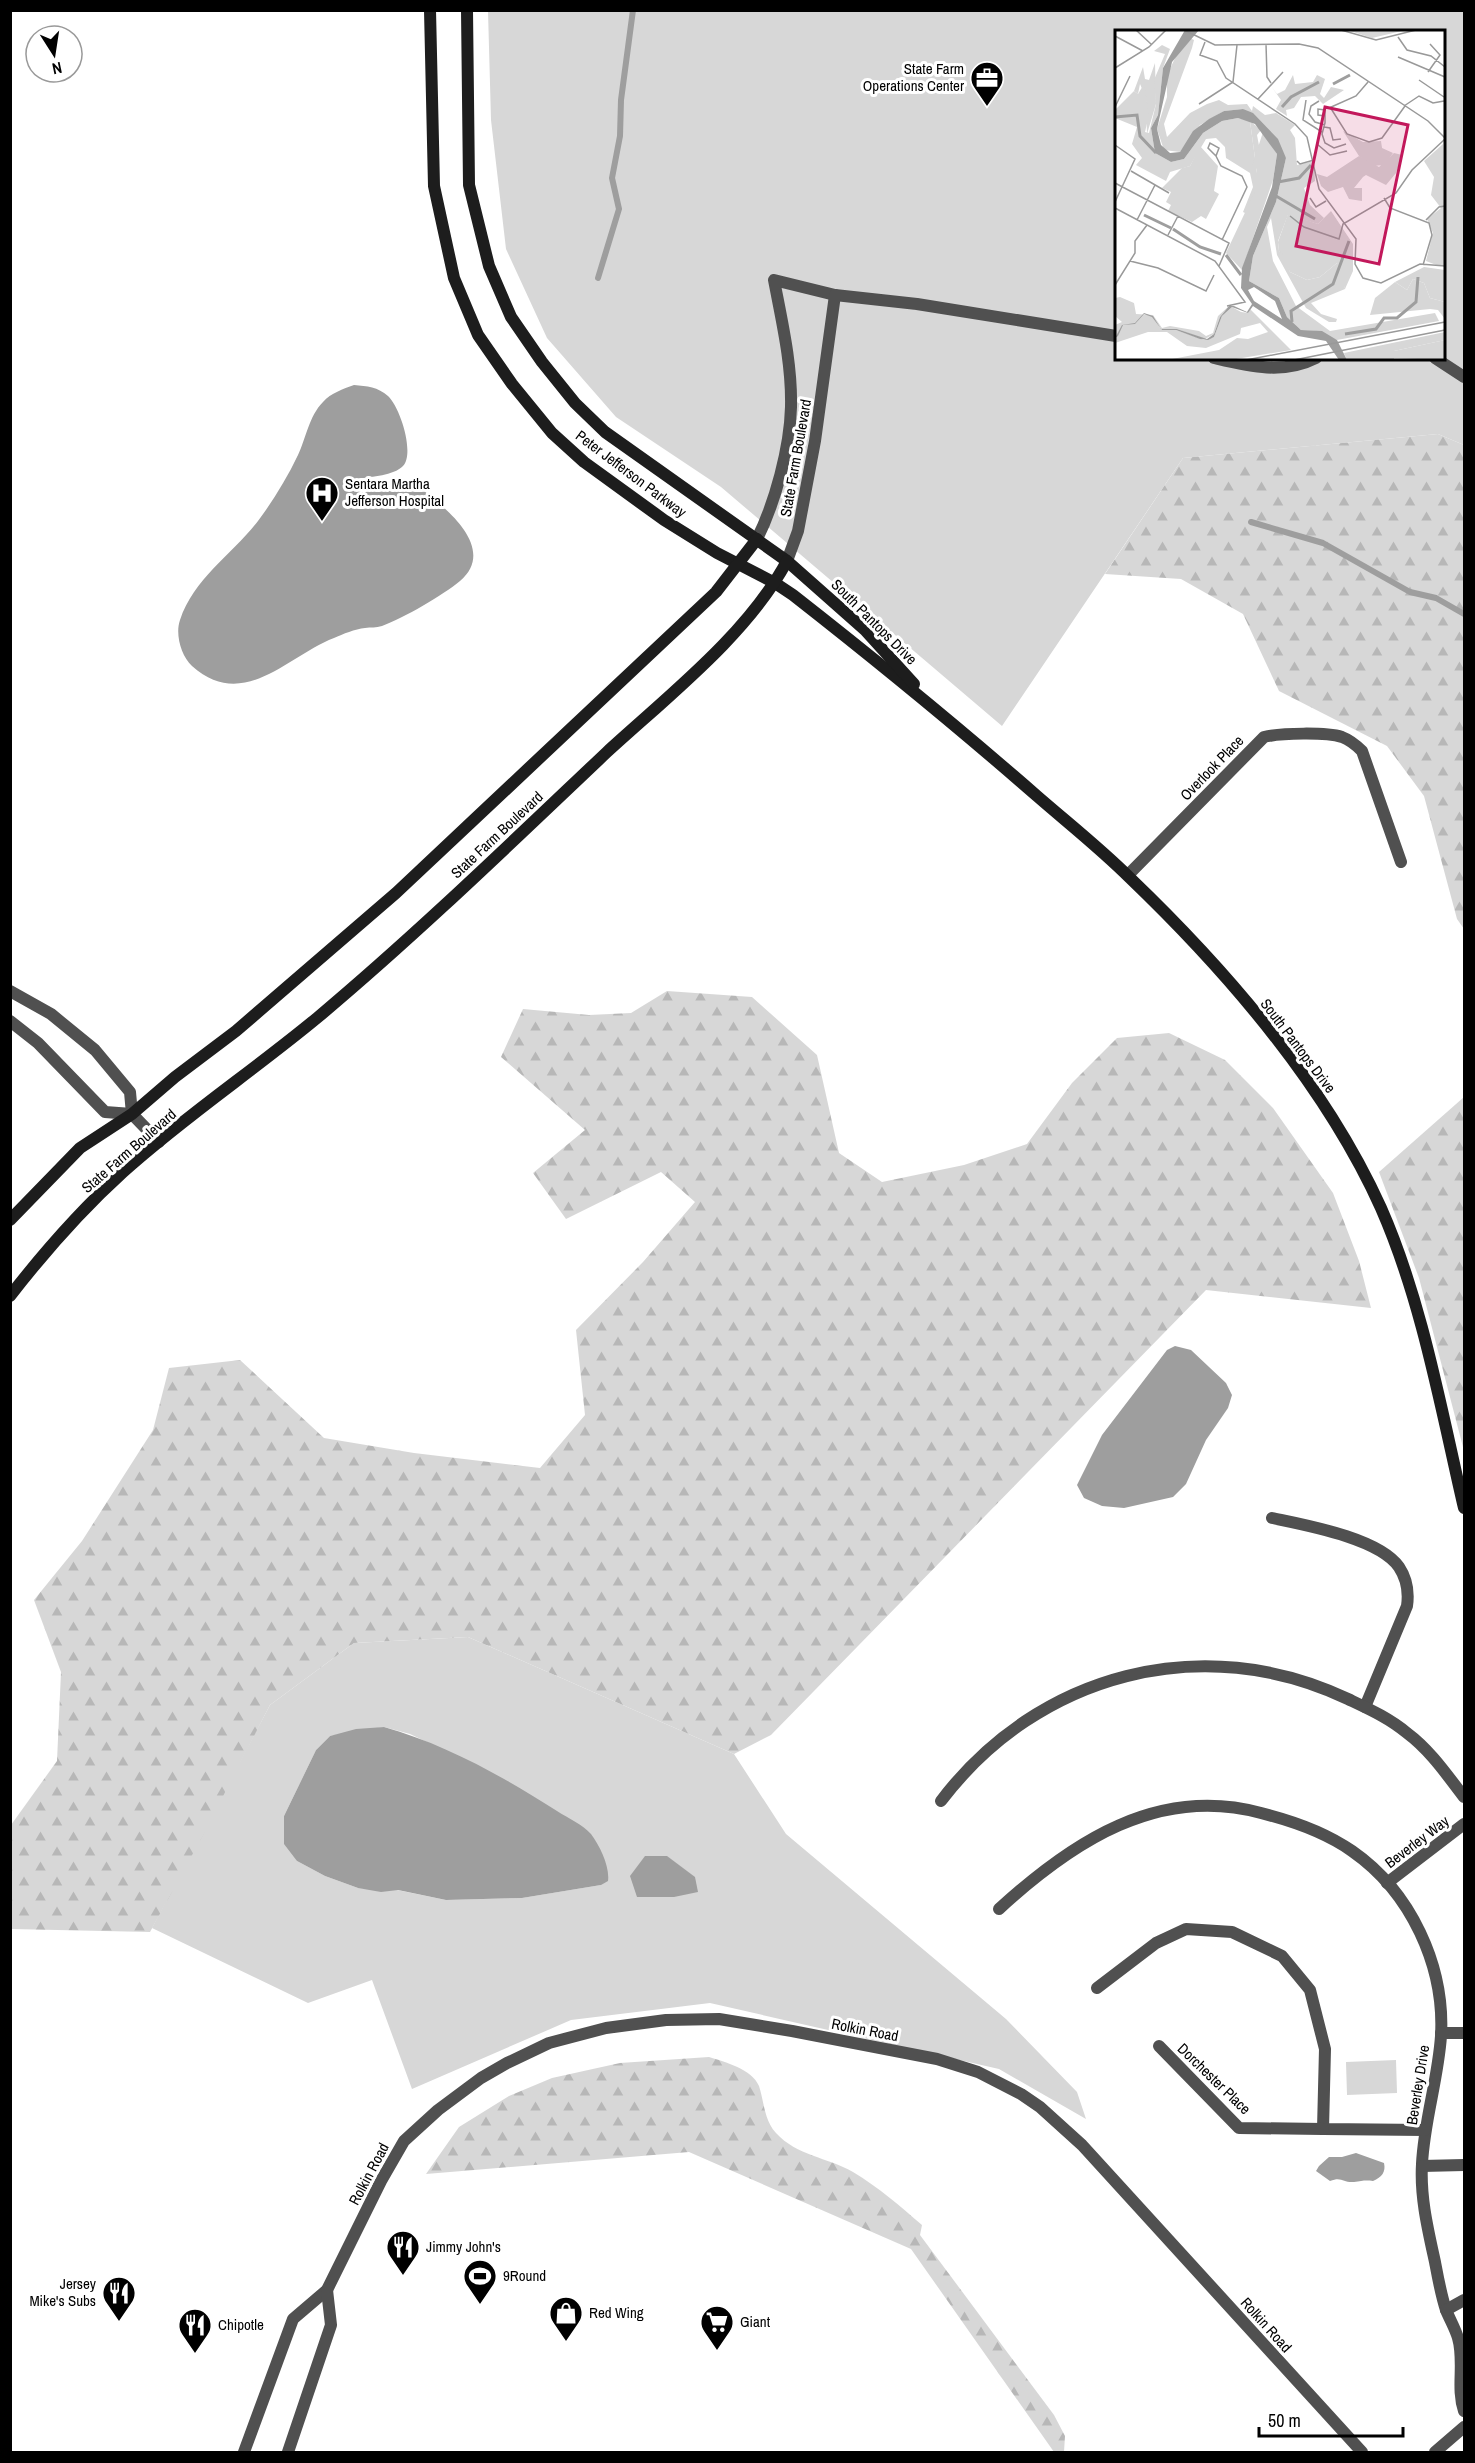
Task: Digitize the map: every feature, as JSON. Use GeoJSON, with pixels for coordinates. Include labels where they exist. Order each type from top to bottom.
{"type":"FeatureCollection","features":[{"type":"Feature","properties":{"kind":"street","name":"Peter Jefferson Parkway"},"geometry":{"type":"LineString","coordinates":[[430,10],[434,186],[454,278],[478,335],[512,384],[552,433],[584,462],[664,520],[739,565],[775,583]]}},
{"type":"Feature","properties":{"kind":"street","name":"Peter Jefferson Parkway"},"geometry":{"type":"LineString","coordinates":[[467,10],[469,185],[489,267],[511,317],[542,363],[574,403],[604,432],[787,561]]}},
{"type":"Feature","properties":{"kind":"street","name":"State Farm Boulevard"},"geometry":{"type":"LineString","coordinates":[[10,1220],[80,1148],[132,1114],[175,1077],[236,1031],[396,893],[716,592],[739,565],[757,539],[766,520],[787,440],[791,408],[789,374],[774,280],[835,295],[917,304],[1115,336]]}},
{"type":"Feature","properties":{"kind":"street","name":"State Farm Boulevard"},"geometry":{"type":"LineString","coordinates":[[10,1296],[41,1256],[122,1173],[301,1032],[426,922],[699,667],[744,622],[775,583],[787,561],[798,531],[815,441],[835,295]]}},
{"type":"Feature","properties":{"kind":"street"},"geometry":{"type":"LineString","coordinates":[[1225,360],[1275,369],[1305,364],[1312,360]]}},
{"type":"Feature","properties":{"kind":"street"},"geometry":{"type":"LineString","coordinates":[[1438,360],[1464,377]]}},
{"type":"Feature","properties":{"kind":"street","name":"South Pantops Drive"},"geometry":{"type":"LineString","coordinates":[[787,561],[865,630],[937,708]]}},
{"type":"Feature","properties":{"kind":"street","name":"South Pantops Drive"},"geometry":{"type":"LineString","coordinates":[[775,583],[937,708],[1128,875],[1182,929],[1243,998],[1281,1047],[1330,1115],[1358,1161],[1381,1209],[1401,1260],[1425,1344],[1464,1508]]}},
{"type":"Feature","properties":{"kind":"street","name":"Overlook Place"},"geometry":{"type":"LineString","coordinates":[[1128,875],[1264,737],[1280,734],[1340,736],[1352,742],[1362,751],[1401,862]]}},
{"type":"Feature","properties":{"kind":"street"},"geometry":{"type":"LineString","coordinates":[[10,991],[51,1014],[95,1050],[130,1092],[132,1114],[159,1142]]}},
{"type":"Feature","properties":{"kind":"street"},"geometry":{"type":"LineString","coordinates":[[10,1021],[46,1051],[105,1112],[132,1114]]}},
{"type":"Feature","properties":{"kind":"street"},"geometry":{"type":"LineString","coordinates":[[1272,1518],[1330,1530],[1383,1552],[1398,1566],[1406,1579],[1407,1606],[1365,1707]]}},
{"type":"Feature","properties":{"kind":"street"},"geometry":{"type":"LineString","coordinates":[[941,1801],[971,1766],[1023,1722],[1076,1693],[1112,1679],[1149,1671],[1217,1666],[1255,1670],[1301,1680],[1328,1689],[1383,1716],[1420,1743],[1464,1797]]}},
{"type":"Feature","properties":{"kind":"street","name":"Beverley Drive"},"geometry":{"type":"LineString","coordinates":[[999,1909],[1057,1860],[1089,1839],[1120,1824],[1153,1813],[1196,1806],[1214,1805],[1251,1810],[1287,1819],[1321,1833],[1353,1852],[1387,1883],[1405,1905],[1422,1937],[1433,1968],[1440,2000],[1441,2033],[1438,2066],[1425,2130],[1422,2166],[1425,2215],[1446,2310],[1458,2339],[1461,2361],[1460,2399],[1464,2411]]}},
{"type":"Feature","properties":{"kind":"street","name":"Beverley Way"},"geometry":{"type":"LineString","coordinates":[[1387,1883],[1464,1824]]}},
{"type":"Feature","properties":{"kind":"street"},"geometry":{"type":"LineString","coordinates":[[1097,1988],[1156,1943],[1186,1929],[1232,1932],[1282,1956],[1310,1990],[1325,2049],[1323,2129]]}},
{"type":"Feature","properties":{"kind":"street","name":"Rolkin Road"},"geometry":{"type":"LineString","coordinates":[[244,2452],[293,2319],[327,2290],[397,2151],[418,2127],[457,2095],[507,2063],[549,2043],[606,2028],[666,2019],[719,2019],[937,2059],[978,2072],[1021,2094],[1082,2145],[1362,2452]]}},
{"type":"Feature","properties":{"kind":"street"},"geometry":{"type":"LineString","coordinates":[[1441,2033],[1464,2033]]}},
{"type":"Feature","properties":{"kind":"street","name":"Dorchester Place"},"geometry":{"type":"LineString","coordinates":[[1159,2046],[1239,2128],[1425,2130]]}},
{"type":"Feature","properties":{"kind":"street"},"geometry":{"type":"LineString","coordinates":[[1422,2166],[1464,2165]]}},
{"type":"Feature","properties":{"kind":"street"},"geometry":{"type":"LineString","coordinates":[[288,2452],[332,2325],[327,2290]]}},
{"type":"Feature","properties":{"kind":"street"},"geometry":{"type":"LineString","coordinates":[[1446,2310],[1464,2300]]}},
{"type":"Feature","properties":{"kind":"street"},"geometry":{"type":"LineString","coordinates":[[1435,2452],[1464,2427]]}},
{"type":"Feature","properties":{"kind":"green space"},"geometry":{"type":"Polygon","coordinates":[[[488,11],[1464,11],[1464,445],[1438,434],[1183,458],[1002,726],[721,487],[616,417],[547,338],[506,249],[491,120],[488,11]]]}},
{"type":"Feature","properties":{"kind":"green space"},"geometry":{"type":"Polygon","coordinates":[[[1438,434],[1464,445],[1464,929],[1457,919],[1424,796],[1387,746],[1279,691],[1243,614],[1181,579],[1105,574],[1183,458],[1438,434]]]}},
{"type":"Feature","properties":{"kind":"green space"},"geometry":{"type":"Polygon","coordinates":[[[667,991],[752,997],[817,1055],[839,1153],[882,1182],[964,1165],[1027,1144],[1072,1083],[1117,1038],[1169,1033],[1225,1060],[1273,1108],[1333,1193],[1359,1261],[1371,1308],[1206,1290],[771,1735],[734,1754],[468,1637],[354,1643],[270,1705],[150,1932],[11,1929],[11,1825],[57,1761],[61,1672],[34,1600],[82,1541],[153,1430],[169,1368],[240,1360],[324,1438],[414,1453],[540,1468],[585,1415],[576,1330],[643,1262],[695,1202],[661,1172],[566,1219],[533,1173],[585,1130],[501,1057],[523,1009],[589,1015],[631,1013],[667,991]]]}},
{"type":"Feature","properties":{"kind":"green space"},"geometry":{"type":"Polygon","coordinates":[[[1464,1097],[1464,1451],[1419,1278],[1379,1172],[1464,1097]]]}},
{"type":"Feature","properties":{"kind":"green space"},"geometry":{"type":"Polygon","coordinates":[[[468,1637],[734,1754],[786,1834],[1006,2019],[1077,2092],[1086,2119],[999,2069],[710,2003],[571,2020],[412,2089],[372,1980],[308,2003],[152,1928],[270,1705],[354,1643],[468,1637]],[[384,1727],[330,1736],[316,1750],[284,1816],[297,1861],[325,1876],[358,1888],[397,1890],[446,1900],[522,1898],[601,1885],[537,1799],[477,1766],[410,1734],[384,1727]]]}},
{"type":"Feature","properties":{"kind":"green space"},"geometry":{"type":"Polygon","coordinates":[[[709,2057],[737,2067],[755,2080],[759,2086],[769,2122],[784,2141],[853,2172],[880,2190],[922,2225],[920,2235],[1054,2415],[1065,2436],[1064,2452],[1054,2452],[911,2249],[689,2152],[426,2174],[459,2127],[509,2096],[552,2078],[620,2063],[709,2057]]]}},
{"type":"Feature","properties":{"kind":"green space"},"geometry":{"type":"Polygon","coordinates":[[[1396,2060],[1397,2093],[1347,2095],[1346,2062],[1396,2060]]]}},
{"type":"Feature","properties":{"kind":"shaded area"},"geometry":{"type":"Polygon","coordinates":[[[354,385],[376,389],[388,396],[397,410],[407,441],[406,460],[403,466],[388,474],[359,479],[359,483],[404,482],[417,486],[428,494],[453,516],[468,537],[473,559],[469,570],[453,587],[401,618],[382,626],[357,629],[338,636],[265,676],[247,682],[230,684],[211,679],[192,666],[182,651],[179,626],[186,605],[204,579],[248,533],[269,505],[294,464],[318,408],[333,394],[354,385]]]}},
{"type":"Feature","properties":{"kind":"shaded area"},"geometry":{"type":"Polygon","coordinates":[[[1175,1346],[1191,1350],[1226,1383],[1232,1395],[1228,1408],[1206,1440],[1186,1484],[1173,1497],[1124,1508],[1102,1506],[1084,1498],[1077,1485],[1102,1435],[1167,1350],[1175,1346]]]}},
{"type":"Feature","properties":{"kind":"shaded area"},"geometry":{"type":"Polygon","coordinates":[[[384,1727],[452,1752],[474,1763],[580,1825],[591,1834],[601,1850],[606,1863],[608,1881],[601,1885],[522,1898],[446,1900],[398,1890],[381,1892],[358,1888],[325,1876],[297,1861],[284,1844],[284,1816],[316,1750],[330,1736],[356,1729],[384,1727]]]}},
{"type":"Feature","properties":{"kind":"shaded area"},"geometry":{"type":"Polygon","coordinates":[[[645,1856],[667,1856],[695,1877],[698,1892],[674,1897],[637,1897],[630,1876],[645,1856]]]}},
{"type":"Feature","properties":{"kind":"shaded area"},"geometry":{"type":"Polygon","coordinates":[[[1356,2153],[1384,2163],[1384,2172],[1381,2176],[1373,2181],[1350,2182],[1337,2179],[1330,2181],[1316,2171],[1329,2157],[1342,2157],[1356,2153]]]}},
{"type":"Feature","properties":{"kind":"waterway"},"geometry":{"type":"LineString","coordinates":[[598,278],[619,209],[612,178],[620,136],[621,100],[633,10]]}},
{"type":"Feature","properties":{"kind":"waterway"},"geometry":{"type":"LineString","coordinates":[[1251,522],[1323,543],[1410,592],[1436,598],[1464,614]]}},
{"type":"Feature","properties":{"kind":"place","name":"State Farm Operations Center"},"geometry":{"type":"Point","coordinates":[987,107]}},
{"type":"Feature","properties":{"kind":"place","name":"Sentara Martha Jefferson Hospital"},"geometry":{"type":"Point","coordinates":[322,522]}},
{"type":"Feature","properties":{"kind":"place","name":"Jimmy John's"},"geometry":{"type":"Point","coordinates":[403,2276]}},
{"type":"Feature","properties":{"kind":"place","name":"9Round"},"geometry":{"type":"Point","coordinates":[480,2305]}},
{"type":"Feature","properties":{"kind":"place","name":"Jersey Mike's Subs"},"geometry":{"type":"Point","coordinates":[119,2322]}},
{"type":"Feature","properties":{"kind":"place","name":"Red Wing"},"geometry":{"type":"Point","coordinates":[566,2342]}},
{"type":"Feature","properties":{"kind":"place","name":"Giant"},"geometry":{"type":"Point","coordinates":[717,2351]}},
{"type":"Feature","properties":{"kind":"place","name":"Chipotle"},"geometry":{"type":"Point","coordinates":[195,2354]}}]}
